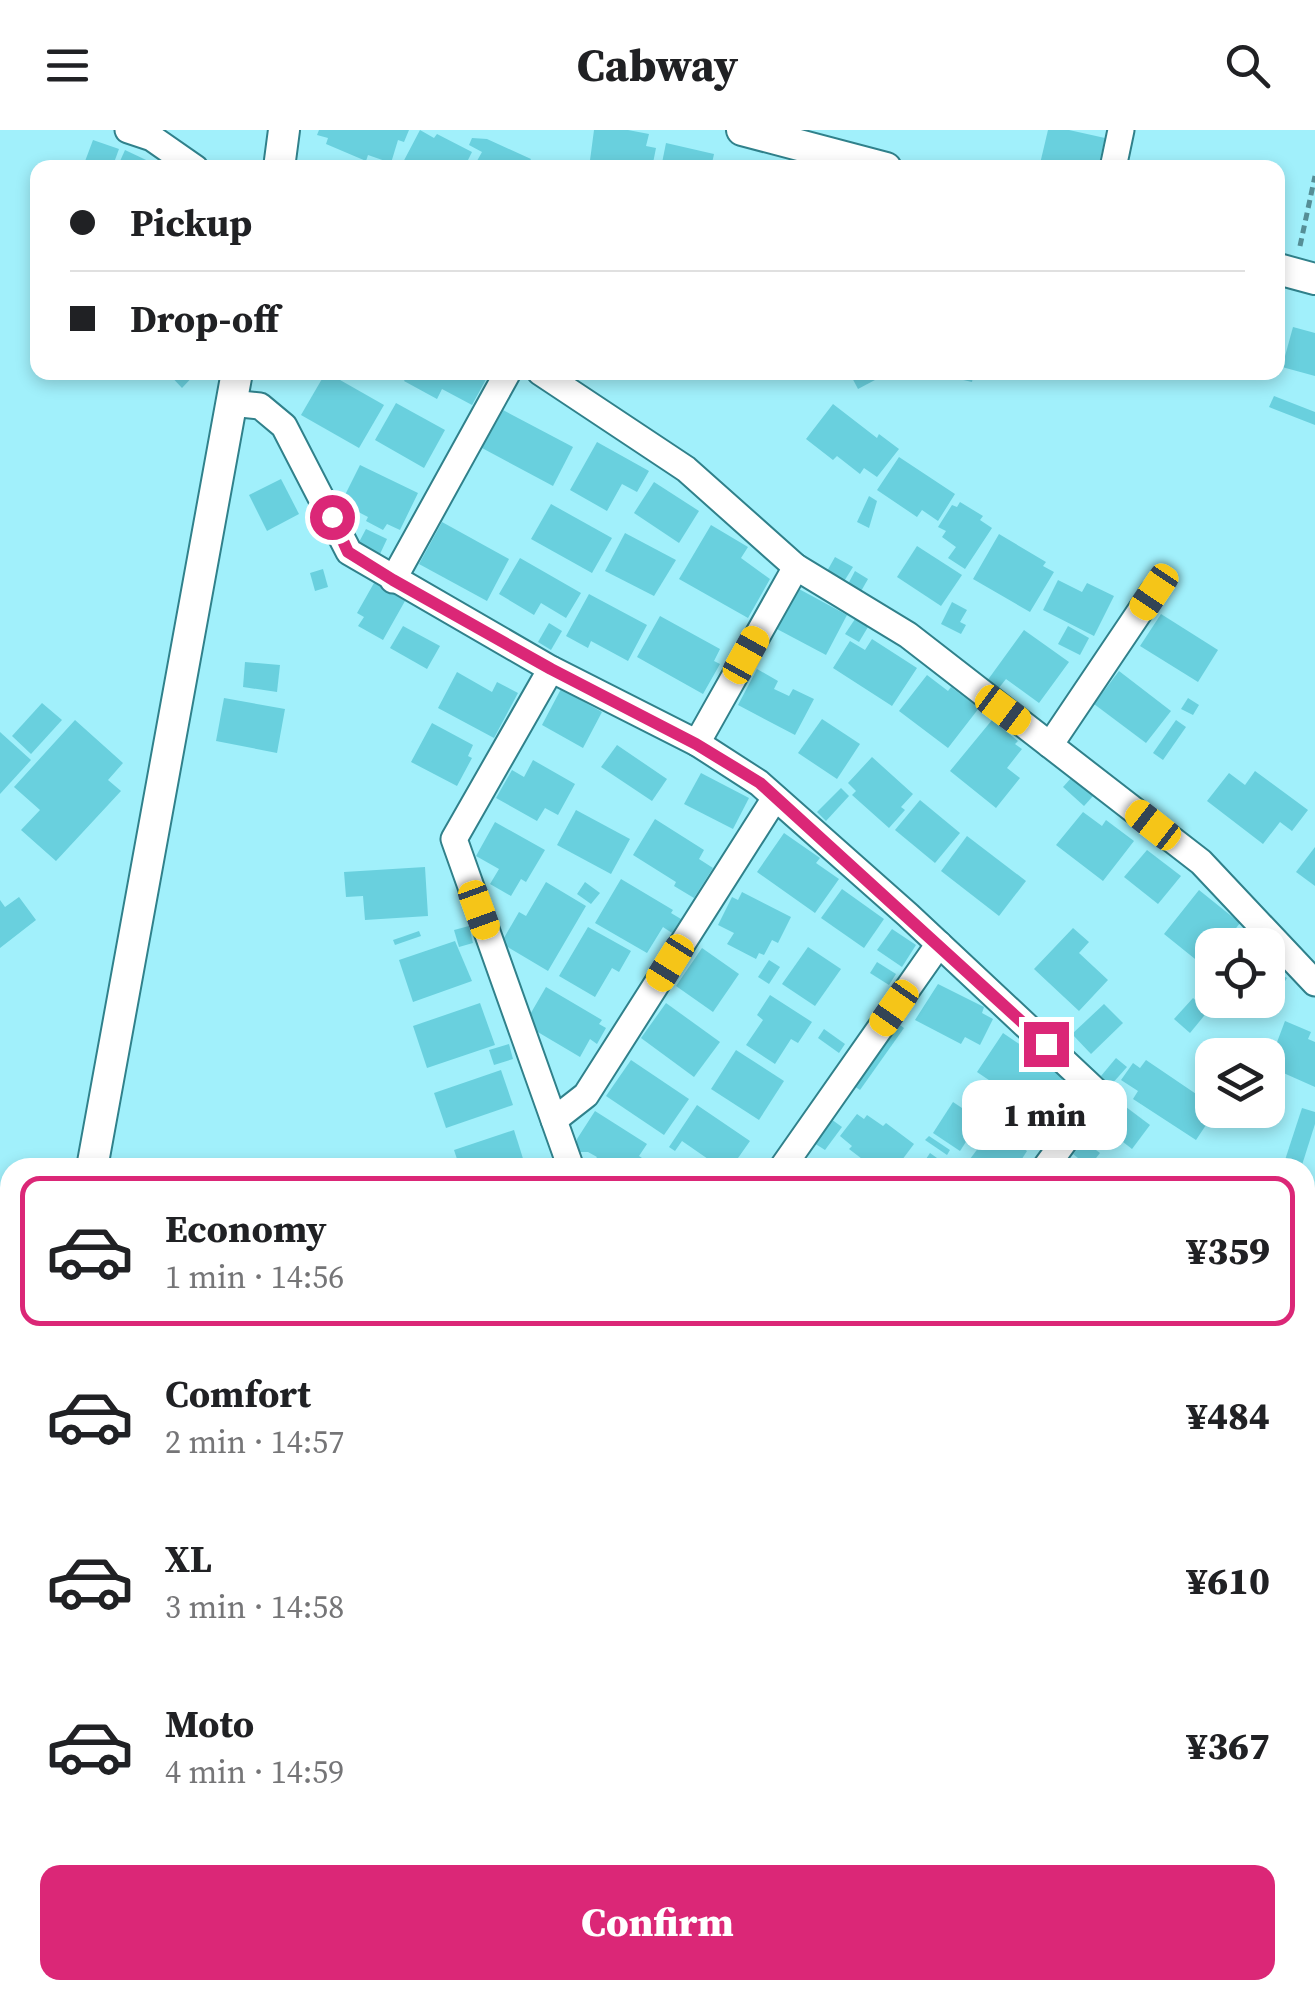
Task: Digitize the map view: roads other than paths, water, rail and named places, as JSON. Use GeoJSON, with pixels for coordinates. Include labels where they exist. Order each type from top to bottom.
{"type":"FeatureCollection","features":[{"type":"Feature","properties":{"kind":"street"},"geometry":{"type":"LineString","coordinates":[[128,130],[152,138],[183,160]]}},
{"type":"Feature","properties":{"kind":"street"},"geometry":{"type":"LineString","coordinates":[[279,160],[284,130]]}},
{"type":"Feature","properties":{"kind":"street"},"geometry":{"type":"LineString","coordinates":[[743,130],[856,160]]}},
{"type":"Feature","properties":{"kind":"street"},"geometry":{"type":"LineString","coordinates":[[1115,160],[1122,130]]}},
{"type":"Feature","properties":{"kind":"street"},"geometry":{"type":"LineString","coordinates":[[94,1158],[236,380]]}},
{"type":"Feature","properties":{"kind":"street"},"geometry":{"type":"LineString","coordinates":[[393,580],[504,380]]}},
{"type":"Feature","properties":{"kind":"street"},"geometry":{"type":"LineString","coordinates":[[552,380],[686,469],[796,567],[908,635],[1201,862],[1315,982]]}},
{"type":"Feature","properties":{"kind":"street"},"geometry":{"type":"LineString","coordinates":[[231,403],[260,406],[284,426],[348,552],[760,783],[938,944],[1099,1094],[1052,1158]]}},
{"type":"Feature","properties":{"kind":"street"},"geometry":{"type":"LineString","coordinates":[[696,744],[796,567]]}},
{"type":"Feature","properties":{"kind":"street"},"geometry":{"type":"LineString","coordinates":[[1050,746],[1154,592]]}},
{"type":"Feature","properties":{"kind":"street"},"geometry":{"type":"LineString","coordinates":[[551,669],[454,839],[567,1158]]}},
{"type":"Feature","properties":{"kind":"street"},"geometry":{"type":"LineString","coordinates":[[554,1120],[586,1096],[776,798]]}},
{"type":"Feature","properties":{"kind":"street"},"geometry":{"type":"LineString","coordinates":[[789,1158],[938,944]]}}]}
